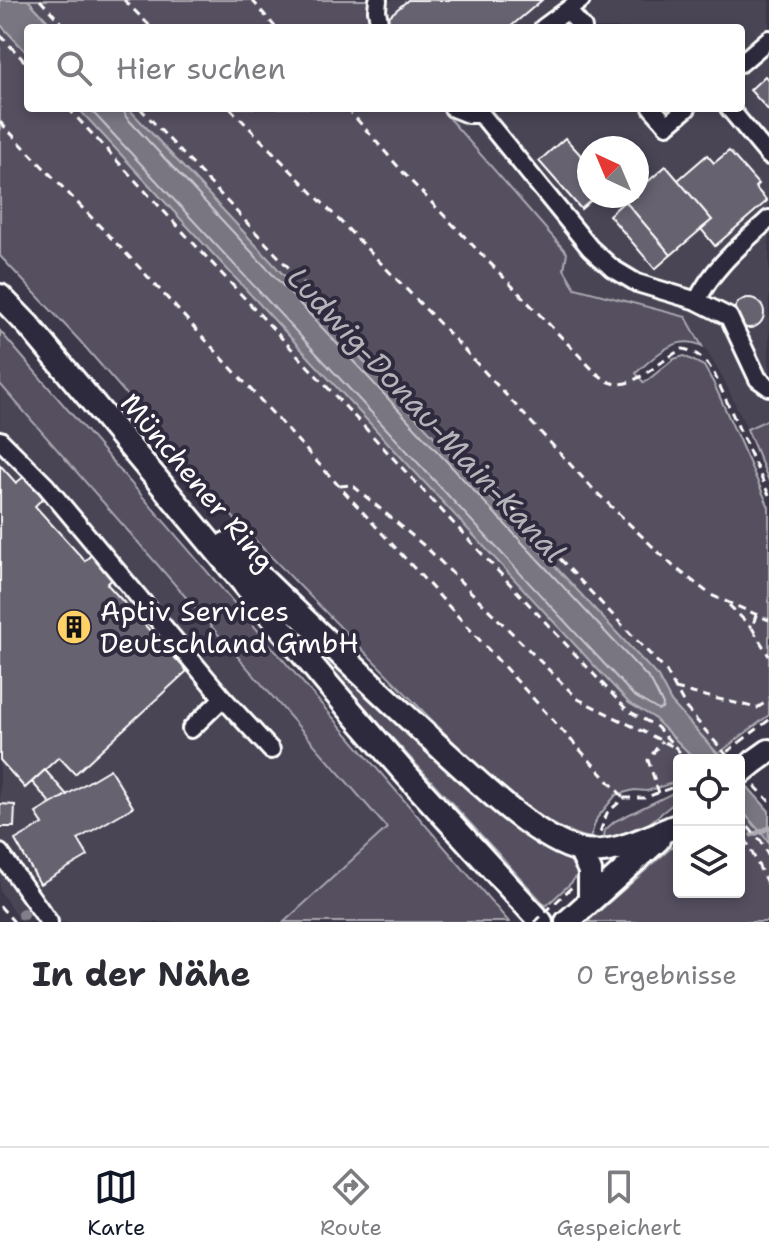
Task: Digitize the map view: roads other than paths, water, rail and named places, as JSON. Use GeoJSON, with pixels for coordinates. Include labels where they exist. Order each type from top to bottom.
{"type":"FeatureCollection","features":[{"type":"Feature","properties":{"kind":"main road"},"geometry":{"type":"LineString","coordinates":[[0,282],[29,326]]}},
{"type":"Feature","properties":{"kind":"main road","name":"Münchener Ring"},"geometry":{"type":"LineString","coordinates":[[0,296],[29,326],[392,760],[538,922]]}},
{"type":"Feature","properties":{"kind":"main road"},"geometry":{"type":"LineString","coordinates":[[154,475],[349,664],[479,783],[543,831],[590,850],[631,844],[674,826]]}},
{"type":"Feature","properties":{"kind":"main road"},"geometry":{"type":"LineString","coordinates":[[584,886],[674,826]]}},
{"type":"Feature","properties":{"kind":"main road"},"geometry":{"type":"LineString","coordinates":[[567,922],[584,886],[590,850]]}},
{"type":"Feature","properties":{"kind":"lane"},"geometry":{"type":"LineString","coordinates":[[378,0],[380,24]]}},
{"type":"Feature","properties":{"kind":"lane"},"geometry":{"type":"LineString","coordinates":[[549,24],[575,5],[582,24]]}},
{"type":"Feature","properties":{"kind":"lane"},"geometry":{"type":"LineString","coordinates":[[745,60],[769,39]]}},
{"type":"Feature","properties":{"kind":"lane"},"geometry":{"type":"LineString","coordinates":[[483,112],[590,248],[612,268],[637,283],[697,301],[729,317],[758,379],[769,387]]}},
{"type":"Feature","properties":{"kind":"lane"},"geometry":{"type":"LineString","coordinates":[[656,112],[667,125],[682,112]]}},
{"type":"Feature","properties":{"kind":"lane"},"geometry":{"type":"LineString","coordinates":[[732,112],[769,156]]}},
{"type":"Feature","properties":{"kind":"lane"},"geometry":{"type":"LineString","coordinates":[[697,301],[705,285],[726,260],[769,219]]}},
{"type":"Feature","properties":{"kind":"lane"},"geometry":{"type":"LineString","coordinates":[[0,440],[46,486],[223,698],[271,750]]}},
{"type":"Feature","properties":{"kind":"lane"},"geometry":{"type":"LineString","coordinates":[[191,729],[223,698]]}},
{"type":"Feature","properties":{"kind":"lane"},"geometry":{"type":"LineString","coordinates":[[0,853],[49,922]]}},
{"type":"Feature","properties":{"kind":"water"},"geometry":{"type":"Polygon","coordinates":[[[0,0],[28,0],[50,24],[24,24],[24,50],[0,24],[0,0]]]}},
{"type":"Feature","properties":{"kind":"water"},"geometry":{"type":"Polygon","coordinates":[[[82,112],[132,112],[658,677],[671,702],[718,754],[690,754],[653,717],[629,703],[82,112]]]}},
{"type":"Feature","properties":{"kind":"water"},"geometry":{"type":"Polygon","coordinates":[[[745,784],[769,811],[769,842],[745,814],[745,784]]]}},
{"type":"Feature","properties":{"kind":"waterway"},"geometry":{"type":"LineString","coordinates":[[752,835],[769,828]]}},
{"type":"Feature","properties":{"kind":"place","name":"Aptiv Services Deutschland GmbH"},"geometry":{"type":"Point","coordinates":[74,627]}},
{"type":"Feature","properties":{"kind":"water label","name":"Ludwig-Donau-Main-Kanal"},"geometry":{"type":"Point","coordinates":[426,415]}}]}
